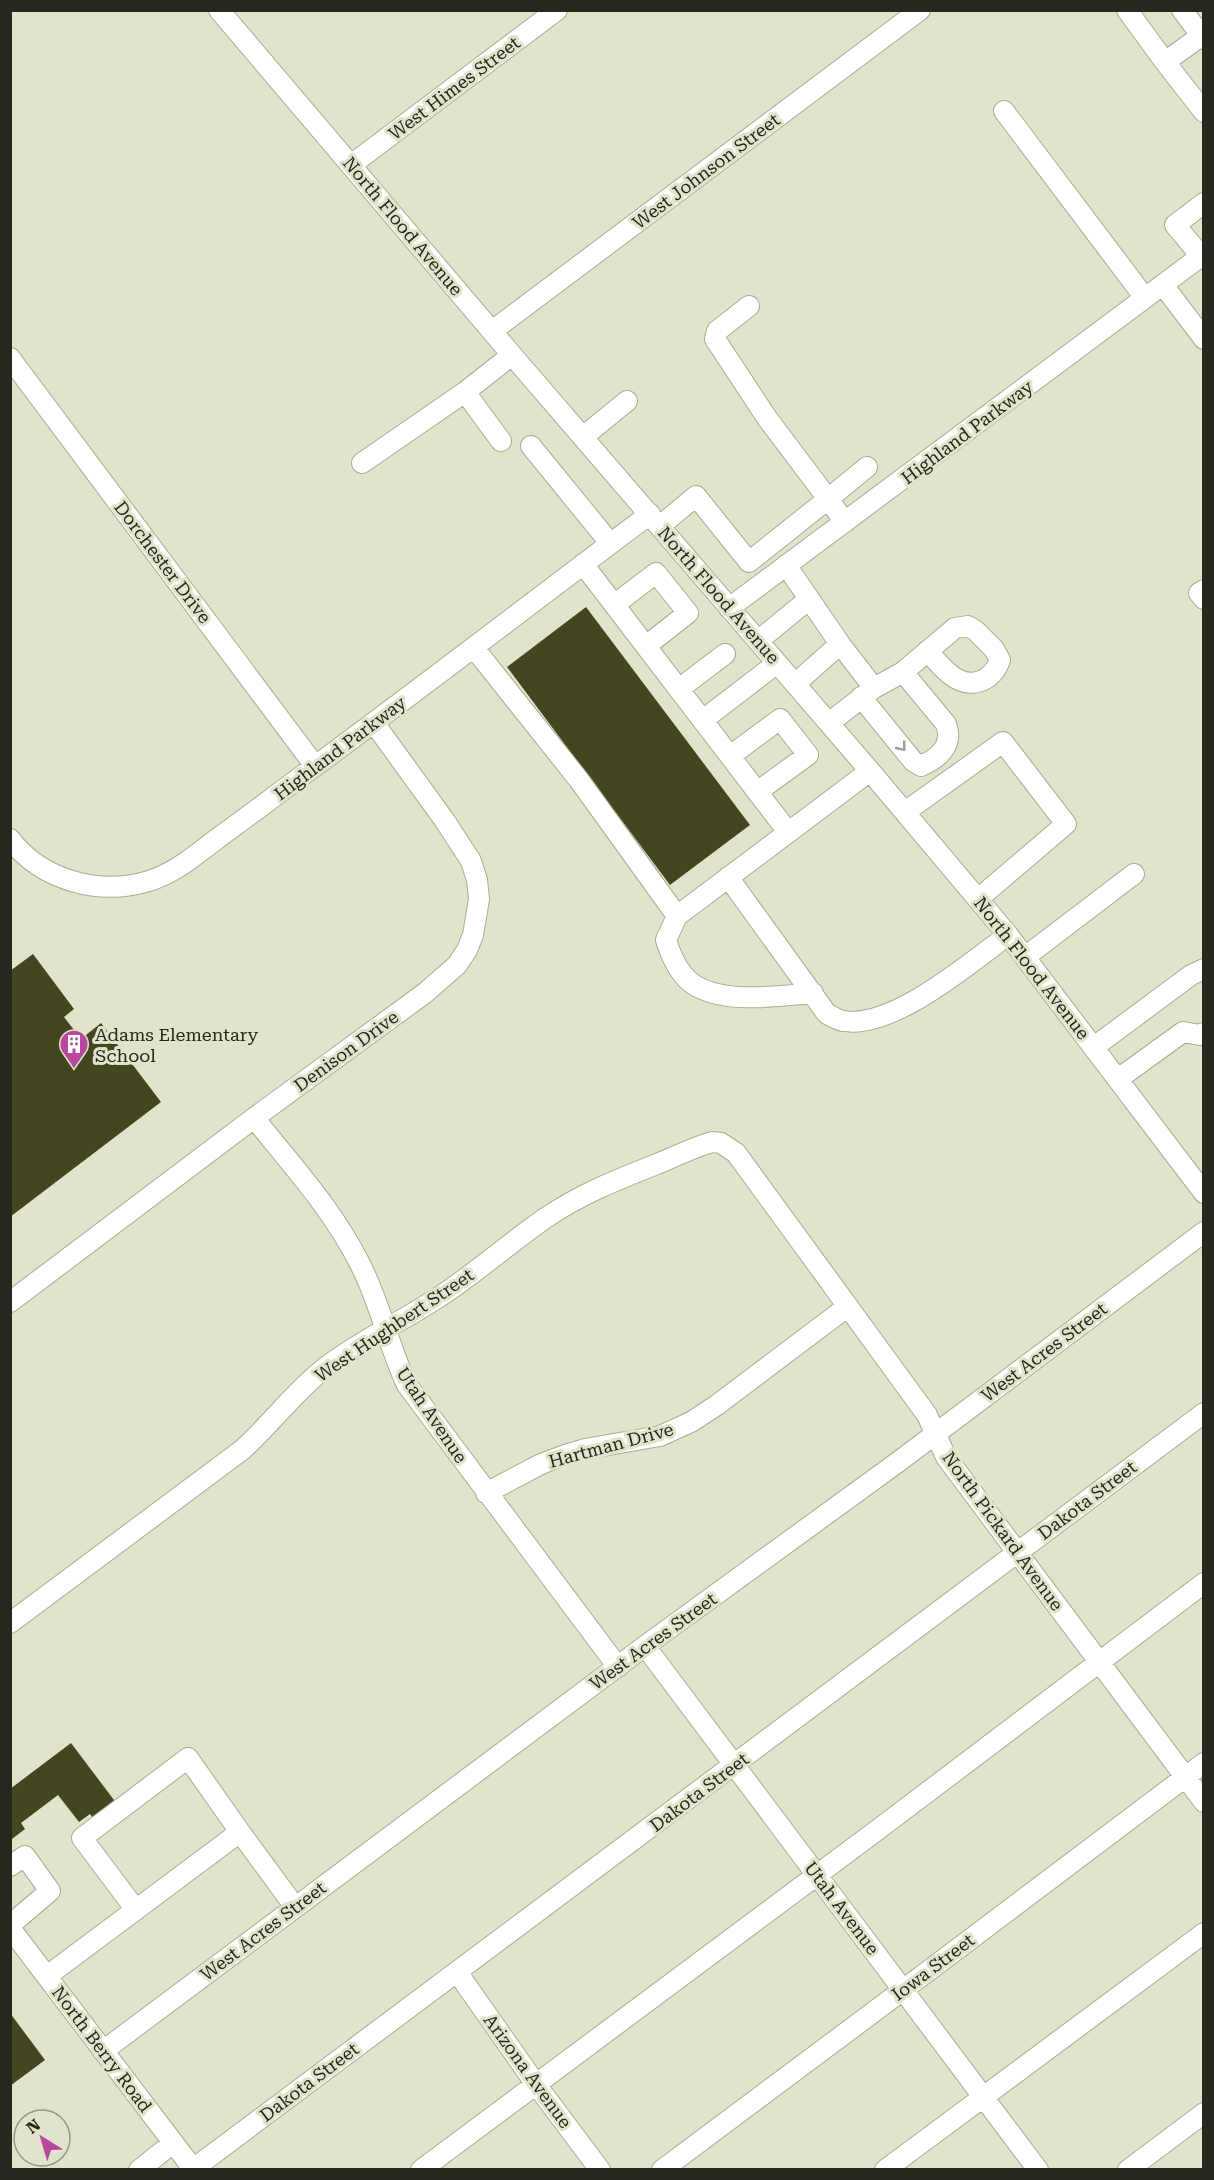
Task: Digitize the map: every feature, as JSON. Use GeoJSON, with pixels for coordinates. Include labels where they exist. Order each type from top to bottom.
{"type":"FeatureCollection","features":[{"type":"Feature","properties":{"kind":"street","name":"North Flood Avenue"},"geometry":{"type":"LineString","coordinates":[[219,10],[1008,935],[1203,1193]]}},
{"type":"Feature","properties":{"kind":"street","name":"West Himes Street"},"geometry":{"type":"LineString","coordinates":[[351,165],[557,10]]}},
{"type":"Feature","properties":{"kind":"street","name":"West Johnson Street"},"geometry":{"type":"LineString","coordinates":[[492,331],[920,10]]}},
{"type":"Feature","properties":{"kind":"street"},"geometry":{"type":"LineString","coordinates":[[1127,10],[1203,112]]}},
{"type":"Feature","properties":{"kind":"street"},"geometry":{"type":"LineString","coordinates":[[1166,62],[1202,38],[1182,10]]}},
{"type":"Feature","properties":{"kind":"street"},"geometry":{"type":"LineString","coordinates":[[1004,111],[1145,298]]}},
{"type":"Feature","properties":{"kind":"street"},"geometry":{"type":"LineString","coordinates":[[1202,255],[1175,225],[1203,203]]}},
{"type":"Feature","properties":{"kind":"street","name":"Highland Parkway"},"geometry":{"type":"LineString","coordinates":[[729,608],[1202,255]]}},
{"type":"Feature","properties":{"kind":"street"},"geometry":{"type":"LineString","coordinates":[[1163,285],[1203,339]]}},
{"type":"Feature","properties":{"kind":"street"},"geometry":{"type":"LineString","coordinates":[[749,306],[717,331],[715,339],[766,418],[845,522]]}},
{"type":"Feature","properties":{"kind":"street"},"geometry":{"type":"LineString","coordinates":[[362,463],[465,392],[512,356]]}},
{"type":"Feature","properties":{"kind":"street","name":"Dorchester Drive"},"geometry":{"type":"LineString","coordinates":[[10,358],[315,766]]}},
{"type":"Feature","properties":{"kind":"street"},"geometry":{"type":"LineString","coordinates":[[465,392],[501,441]]}},
{"type":"Feature","properties":{"kind":"street"},"geometry":{"type":"LineString","coordinates":[[583,437],[627,401]]}},
{"type":"Feature","properties":{"kind":"street"},"geometry":{"type":"LineString","coordinates":[[531,446],[610,543]]}},
{"type":"Feature","properties":{"kind":"street"},"geometry":{"type":"LineString","coordinates":[[828,500],[867,467]]}},
{"type":"Feature","properties":{"kind":"street","name":"Highland Parkway"},"geometry":{"type":"LineString","coordinates":[[10,839],[35,863],[64,879],[96,886],[133,885],[151,880],[176,869],[474,648],[610,543],[696,496],[749,562],[828,500]]}},
{"type":"Feature","properties":{"kind":"street"},"geometry":{"type":"LineString","coordinates":[[583,564],[788,832]]}},
{"type":"Feature","properties":{"kind":"street"},"geometry":{"type":"LineString","coordinates":[[786,565],[840,644],[885,725],[913,761],[921,766],[931,761],[946,747],[950,734],[946,724],[903,672]]}},
{"type":"Feature","properties":{"kind":"street"},"geometry":{"type":"LineString","coordinates":[[614,605],[656,573],[688,613],[646,646]]}},
{"type":"Feature","properties":{"kind":"street"},"geometry":{"type":"LineString","coordinates":[[1203,590],[1199,592],[1203,599]]}},
{"type":"Feature","properties":{"kind":"street"},"geometry":{"type":"LineString","coordinates":[[758,641],[809,599]]}},
{"type":"Feature","properties":{"kind":"street"},"geometry":{"type":"LineString","coordinates":[[795,684],[840,644]]}},
{"type":"Feature","properties":{"kind":"street"},"geometry":{"type":"LineString","coordinates":[[474,648],[579,780],[677,916]]}},
{"type":"Feature","properties":{"kind":"street"},"geometry":{"type":"LineString","coordinates":[[829,723],[867,692],[903,672],[927,651]]}},
{"type":"Feature","properties":{"kind":"street"},"geometry":{"type":"LineString","coordinates":[[679,689],[725,654]]}},
{"type":"Feature","properties":{"kind":"street"},"geometry":{"type":"LineString","coordinates":[[703,720],[777,663]]}},
{"type":"Feature","properties":{"kind":"street"},"geometry":{"type":"LineString","coordinates":[[730,756],[780,719],[808,755],[757,792]]}},
{"type":"Feature","properties":{"kind":"street","name":"Denison Drive"},"geometry":{"type":"LineString","coordinates":[[10,1302],[444,977],[457,965],[467,950],[473,935],[479,899],[477,880],[471,861],[445,820],[374,723]]}},
{"type":"Feature","properties":{"kind":"street"},"geometry":{"type":"LineString","coordinates":[[905,812],[1003,742],[1066,824],[978,899]]}},
{"type":"Feature","properties":{"kind":"street"},"geometry":{"type":"LineString","coordinates":[[813,993],[771,997],[719,996],[694,985],[673,960],[666,940],[677,916],[870,771]]}},
{"type":"Feature","properties":{"kind":"street"},"geometry":{"type":"LineString","coordinates":[[1025,957],[1134,874]]}},
{"type":"Feature","properties":{"kind":"street"},"geometry":{"type":"LineString","coordinates":[[728,877],[827,1014],[844,1022],[875,1019],[941,986],[1008,935]]}},
{"type":"Feature","properties":{"kind":"street"},"geometry":{"type":"LineString","coordinates":[[1094,1047],[1191,975],[1203,969]]}},
{"type":"Feature","properties":{"kind":"street"},"geometry":{"type":"LineString","coordinates":[[1118,1079],[1183,1032],[1200,1035],[1203,1033]]}},
{"type":"Feature","properties":{"kind":"street","name":"Utah Avenue"},"geometry":{"type":"LineString","coordinates":[[254,1118],[307,1183],[349,1244],[376,1297],[395,1361],[407,1384],[486,1493],[618,1667]]}},
{"type":"Feature","properties":{"kind":"street","name":"West Hughbert Street"},"geometry":{"type":"LineString","coordinates":[[10,1623],[242,1450],[318,1374],[385,1329],[444,1294],[543,1220],[589,1191],[701,1145],[712,1142],[721,1143]]}},
{"type":"Feature","properties":{"kind":"street","name":"North Pickard Avenue"},"geometry":{"type":"LineString","coordinates":[[721,1143],[736,1153],[927,1415],[946,1457],[1203,1802]]}},
{"type":"Feature","properties":{"kind":"street","name":"West Acres Street"},"geometry":{"type":"LineString","coordinates":[[103,2051],[1203,1232]]}},
{"type":"Feature","properties":{"kind":"street","name":"Hartman Drive"},"geometry":{"type":"LineString","coordinates":[[486,1493],[541,1464],[565,1455],[585,1449],[660,1436],[691,1422],[847,1307]]}},
{"type":"Feature","properties":{"kind":"street","name":"Dakota Street"},"geometry":{"type":"LineString","coordinates":[[193,2169],[735,1766],[1203,1413]]}},
{"type":"Feature","properties":{"kind":"street"},"geometry":{"type":"LineString","coordinates":[[421,2169],[817,1875],[1203,1583]]}},
{"type":"Feature","properties":{"kind":"street","name":"Utah Avenue"},"geometry":{"type":"LineString","coordinates":[[645,1646],[1038,2169]]}},
{"type":"Feature","properties":{"kind":"street"},"geometry":{"type":"LineString","coordinates":[[136,1910],[82,1838],[188,1758],[295,1907]]}},
{"type":"Feature","properties":{"kind":"street","name":"Iowa Street"},"geometry":{"type":"LineString","coordinates":[[662,2169],[1203,1763]]}},
{"type":"Feature","properties":{"kind":"street"},"geometry":{"type":"LineString","coordinates":[[46,1976],[240,1832]]}},
{"type":"Feature","properties":{"kind":"street"},"geometry":{"type":"LineString","coordinates":[[10,1866],[25,1856],[50,1891],[10,1927]]}},
{"type":"Feature","properties":{"kind":"street","name":"North Berry Road"},"geometry":{"type":"LineString","coordinates":[[10,1927],[193,2169]]}},
{"type":"Feature","properties":{"kind":"street"},"geometry":{"type":"LineString","coordinates":[[885,2169],[1203,1933]]}},
{"type":"Feature","properties":{"kind":"street","name":"Arizona Avenue"},"geometry":{"type":"LineString","coordinates":[[458,1972],[535,2083],[600,2169]]}},
{"type":"Feature","properties":{"kind":"street"},"geometry":{"type":"LineString","coordinates":[[1128,2169],[1203,2113]]}},
{"type":"Feature","properties":{"kind":"street"},"geometry":{"type":"LineString","coordinates":[[139,2169],[173,2144]]}},
{"type":"Feature","properties":{"kind":"building"},"geometry":{"type":"Polygon","coordinates":[[[586,607],[750,825],[670,885],[507,667],[586,607]]]}},
{"type":"Feature","properties":{"kind":"building","name":"Adams Elementary School"},"geometry":{"type":"Polygon","coordinates":[[[33,954],[74,1009],[64,1017],[81,1039],[101,1023],[161,1102],[10,1217],[10,971],[33,954]]]}},
{"type":"Feature","properties":{"kind":"building"},"geometry":{"type":"Polygon","coordinates":[[[71,1743],[117,1804],[95,1821],[90,1814],[79,1822],[58,1795],[21,1823],[25,1829],[12,1839],[10,1837],[10,1789],[71,1743]]]}},
{"type":"Feature","properties":{"kind":"building"},"geometry":{"type":"Polygon","coordinates":[[[10,2013],[45,2060],[10,2086],[10,2013]]]}},
{"type":"Feature","properties":{"kind":"place","name":"Adams Elementary School"},"geometry":{"type":"Point","coordinates":[74,1070]}}]}
